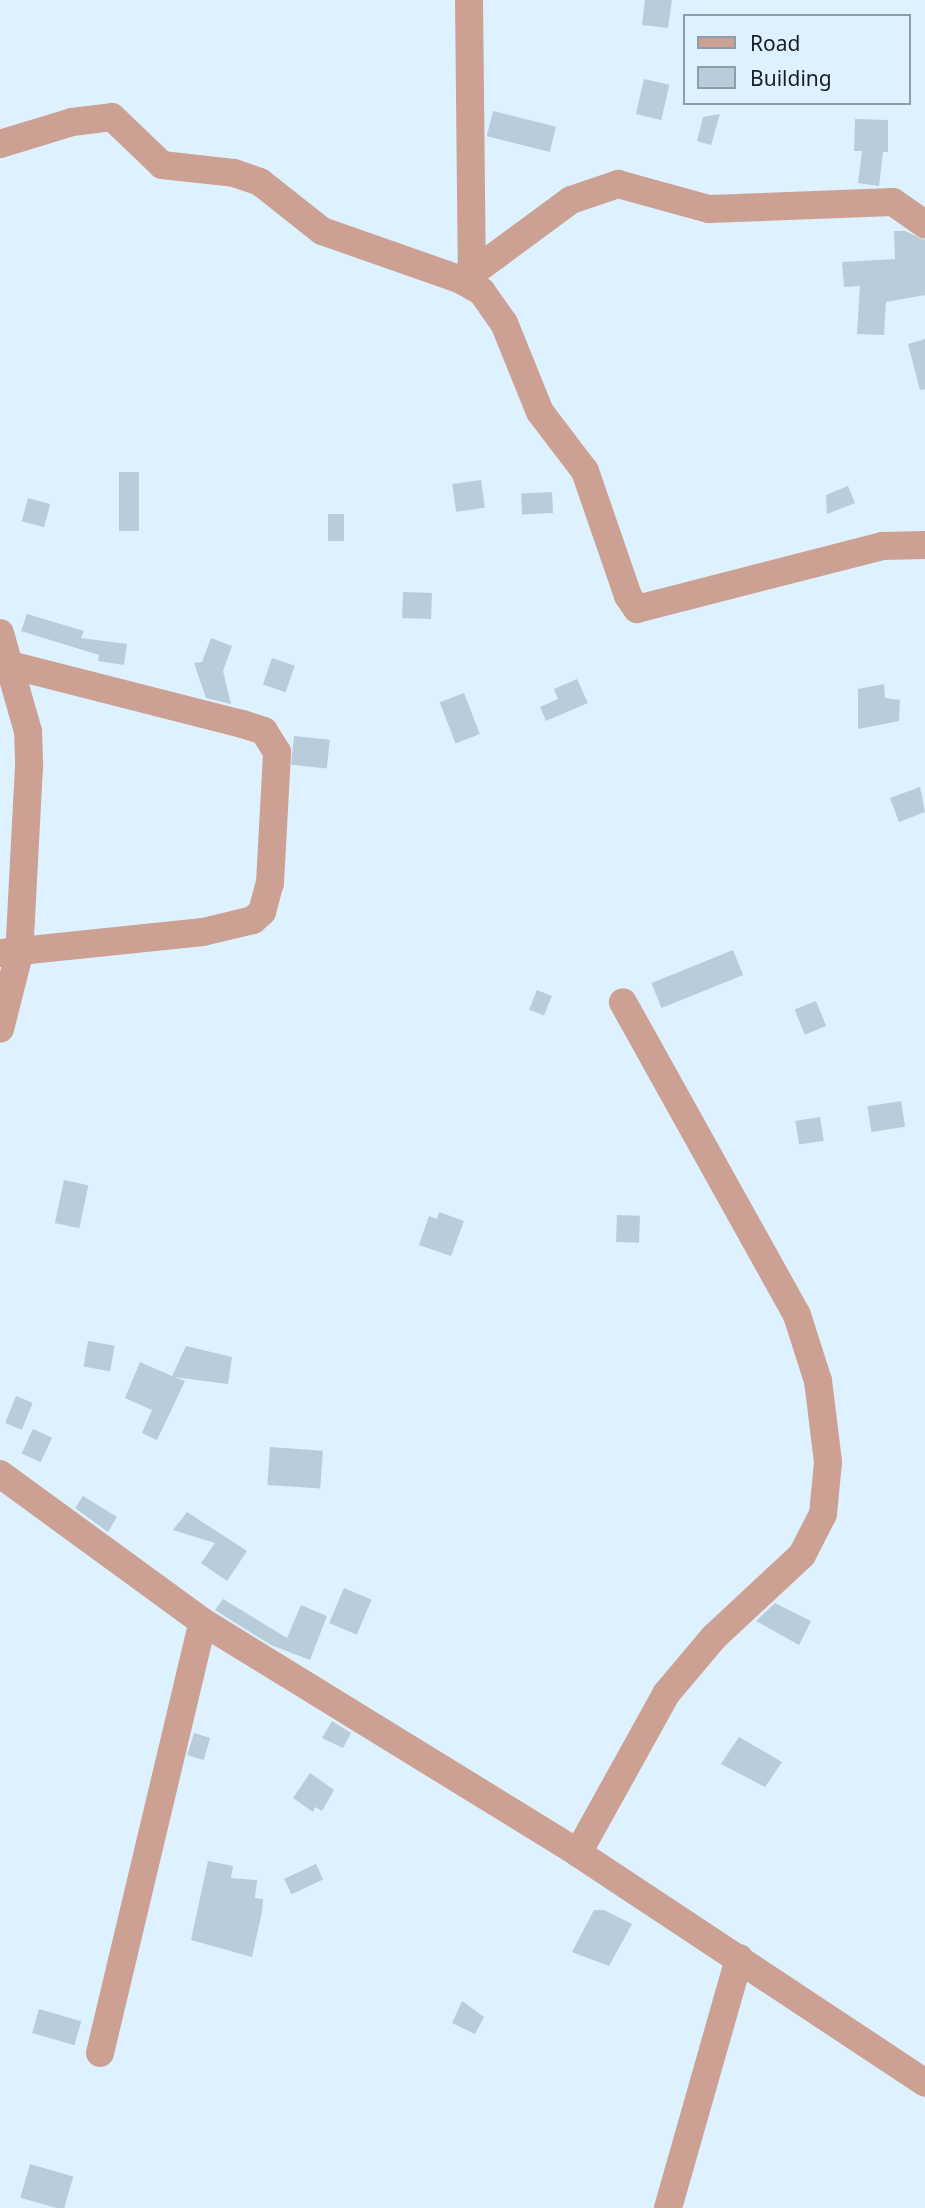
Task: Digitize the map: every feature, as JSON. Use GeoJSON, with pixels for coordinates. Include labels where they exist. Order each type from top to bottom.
{"type":"FeatureCollection","features":[{"type":"Feature","properties":{"kind":"street"},"geometry":{"type":"LineString","coordinates":[[469,0],[472,279]]}},
{"type":"Feature","properties":{"kind":"street"},"geometry":{"type":"LineString","coordinates":[[0,144],[72,122],[112,117],[162,165],[234,173],[260,182],[322,231],[472,279],[494,306],[540,412],[585,471],[628,596],[637,608],[883,546],[925,545]]}},
{"type":"Feature","properties":{"kind":"street"},"geometry":{"type":"LineString","coordinates":[[472,279],[571,200],[610,184],[709,209],[893,202],[925,224]]}},
{"type":"Feature","properties":{"kind":"street"},"geometry":{"type":"LineString","coordinates":[[0,633],[28,731],[29,766],[0,1029]]}},
{"type":"Feature","properties":{"kind":"street"},"geometry":{"type":"LineString","coordinates":[[9,954],[203,932],[253,920],[262,912],[270,883],[277,752],[264,731],[10,665]]}},
{"type":"Feature","properties":{"kind":"street"},"geometry":{"type":"LineString","coordinates":[[578,1853],[666,1695],[713,1637],[802,1555],[823,1514],[828,1462],[818,1381],[797,1315],[623,1002]]}},
{"type":"Feature","properties":{"kind":"street"},"geometry":{"type":"LineString","coordinates":[[0,1474],[203,1622],[578,1853],[925,2082]]}},
{"type":"Feature","properties":{"kind":"street"},"geometry":{"type":"LineString","coordinates":[[100,2053],[203,1622]]}},
{"type":"Feature","properties":{"kind":"street"},"geometry":{"type":"LineString","coordinates":[[668,2208],[739,1958]]}},
{"type":"Feature","properties":{"kind":"building"},"geometry":{"type":"Polygon","coordinates":[[[645,0],[672,0],[668,28],[642,25],[645,0]]]}},
{"type":"Feature","properties":{"kind":"building"},"geometry":{"type":"Polygon","coordinates":[[[644,79],[669,85],[661,120],[636,114],[644,79]]]}},
{"type":"Feature","properties":{"kind":"building"},"geometry":{"type":"Polygon","coordinates":[[[493,111],[556,127],[550,152],[487,136],[493,111]]]}},
{"type":"Feature","properties":{"kind":"building"},"geometry":{"type":"Polygon","coordinates":[[[720,114],[711,145],[697,141],[703,117],[720,114]]]}},
{"type":"Feature","properties":{"kind":"building"},"geometry":{"type":"Polygon","coordinates":[[[855,119],[888,120],[888,152],[883,152],[879,186],[858,183],[862,151],[854,151],[855,119]]]}},
{"type":"Feature","properties":{"kind":"building"},"geometry":{"type":"Polygon","coordinates":[[[894,231],[905,231],[925,240],[925,295],[886,302],[884,335],[857,334],[860,286],[844,287],[842,262],[895,259],[894,231]]]}},
{"type":"Feature","properties":{"kind":"building"},"geometry":{"type":"Polygon","coordinates":[[[925,339],[925,389],[920,390],[908,344],[925,339]]]}},
{"type":"Feature","properties":{"kind":"building"},"geometry":{"type":"Polygon","coordinates":[[[119,472],[139,472],[139,531],[119,531],[119,472]]]}},
{"type":"Feature","properties":{"kind":"building"},"geometry":{"type":"Polygon","coordinates":[[[481,480],[485,508],[456,512],[452,484],[481,480]]]}},
{"type":"Feature","properties":{"kind":"building"},"geometry":{"type":"Polygon","coordinates":[[[848,486],[855,503],[827,514],[826,495],[848,486]]]}},
{"type":"Feature","properties":{"kind":"building"},"geometry":{"type":"Polygon","coordinates":[[[552,492],[553,513],[522,515],[521,494],[552,492]]]}},
{"type":"Feature","properties":{"kind":"building"},"geometry":{"type":"Polygon","coordinates":[[[28,498],[50,504],[44,527],[22,521],[28,498]]]}},
{"type":"Feature","properties":{"kind":"building"},"geometry":{"type":"Polygon","coordinates":[[[328,514],[344,514],[344,541],[328,541],[328,514]]]}},
{"type":"Feature","properties":{"kind":"building"},"geometry":{"type":"Polygon","coordinates":[[[403,592],[432,593],[431,619],[402,618],[403,592]]]}},
{"type":"Feature","properties":{"kind":"building"},"geometry":{"type":"Polygon","coordinates":[[[27,614],[84,631],[81,638],[127,644],[124,665],[98,661],[99,655],[21,631],[27,614]]]}},
{"type":"Feature","properties":{"kind":"building"},"geometry":{"type":"Polygon","coordinates":[[[211,638],[232,646],[223,671],[231,704],[206,698],[194,663],[202,662],[211,638]]]}},
{"type":"Feature","properties":{"kind":"building"},"geometry":{"type":"Polygon","coordinates":[[[272,658],[295,666],[286,692],[263,684],[272,658]]]}},
{"type":"Feature","properties":{"kind":"building"},"geometry":{"type":"Polygon","coordinates":[[[577,679],[588,703],[546,721],[540,707],[558,699],[554,689],[577,679]]]}},
{"type":"Feature","properties":{"kind":"building"},"geometry":{"type":"Polygon","coordinates":[[[884,684],[885,698],[900,700],[899,721],[858,729],[858,689],[884,684]]]}},
{"type":"Feature","properties":{"kind":"building"},"geometry":{"type":"Polygon","coordinates":[[[464,693],[480,734],[455,743],[440,702],[464,693]]]}},
{"type":"Feature","properties":{"kind":"building"},"geometry":{"type":"Polygon","coordinates":[[[294,736],[330,740],[327,769],[291,765],[294,736]]]}},
{"type":"Feature","properties":{"kind":"building"},"geometry":{"type":"Polygon","coordinates":[[[920,787],[925,812],[899,822],[890,798],[920,787]]]}},
{"type":"Feature","properties":{"kind":"building"},"geometry":{"type":"Polygon","coordinates":[[[733,950],[743,975],[662,1008],[651,983],[733,950]]]}},
{"type":"Feature","properties":{"kind":"building"},"geometry":{"type":"Polygon","coordinates":[[[537,990],[552,996],[544,1015],[529,1009],[537,990]]]}},
{"type":"Feature","properties":{"kind":"building"},"geometry":{"type":"Polygon","coordinates":[[[816,1001],[826,1026],[805,1035],[795,1010],[816,1001]]]}},
{"type":"Feature","properties":{"kind":"building"},"geometry":{"type":"Polygon","coordinates":[[[901,1101],[905,1127],[871,1132],[867,1106],[901,1101]]]}},
{"type":"Feature","properties":{"kind":"building"},"geometry":{"type":"Polygon","coordinates":[[[820,1117],[824,1141],[799,1145],[795,1121],[820,1117]]]}},
{"type":"Feature","properties":{"kind":"building"},"geometry":{"type":"Polygon","coordinates":[[[64,1180],[88,1185],[79,1228],[55,1223],[64,1180]]]}},
{"type":"Feature","properties":{"kind":"building"},"geometry":{"type":"Polygon","coordinates":[[[439,1212],[464,1221],[451,1256],[419,1245],[429,1216],[437,1219],[439,1212]]]}},
{"type":"Feature","properties":{"kind":"building"},"geometry":{"type":"Polygon","coordinates":[[[617,1215],[640,1216],[639,1243],[616,1242],[617,1215]]]}},
{"type":"Feature","properties":{"kind":"building"},"geometry":{"type":"Polygon","coordinates":[[[88,1341],[115,1346],[110,1371],[83,1367],[88,1341]]]}},
{"type":"Feature","properties":{"kind":"building"},"geometry":{"type":"Polygon","coordinates":[[[186,1346],[232,1357],[228,1384],[174,1377],[185,1381],[157,1440],[142,1433],[152,1410],[125,1398],[140,1362],[172,1376],[186,1346]]]}},
{"type":"Feature","properties":{"kind":"building"},"geometry":{"type":"Polygon","coordinates":[[[16,1396],[33,1403],[22,1430],[5,1423],[16,1396]]]}},
{"type":"Feature","properties":{"kind":"building"},"geometry":{"type":"Polygon","coordinates":[[[33,1429],[52,1438],[41,1462],[22,1453],[33,1429]]]}},
{"type":"Feature","properties":{"kind":"building"},"geometry":{"type":"Polygon","coordinates":[[[270,1447],[323,1451],[320,1489],[267,1485],[270,1447]]]}},
{"type":"Feature","properties":{"kind":"building"},"geometry":{"type":"Polygon","coordinates":[[[83,1496],[117,1517],[108,1532],[75,1508],[83,1496]]]}},
{"type":"Feature","properties":{"kind":"building"},"geometry":{"type":"Polygon","coordinates":[[[187,1512],[247,1551],[227,1581],[201,1563],[215,1543],[173,1530],[187,1512]]]}},
{"type":"Feature","properties":{"kind":"building"},"geometry":{"type":"Polygon","coordinates":[[[344,1588],[372,1600],[357,1635],[329,1623],[344,1588]]]}},
{"type":"Feature","properties":{"kind":"building"},"geometry":{"type":"Polygon","coordinates":[[[223,1599],[287,1638],[301,1605],[327,1616],[310,1660],[271,1645],[215,1610],[223,1599]]]}},
{"type":"Feature","properties":{"kind":"building"},"geometry":{"type":"Polygon","coordinates":[[[775,1603],[811,1621],[799,1645],[756,1621],[775,1603]]]}},
{"type":"Feature","properties":{"kind":"building"},"geometry":{"type":"Polygon","coordinates":[[[332,1721],[351,1733],[343,1748],[322,1738],[332,1721]]]}},
{"type":"Feature","properties":{"kind":"building"},"geometry":{"type":"Polygon","coordinates":[[[194,1733],[210,1738],[204,1760],[187,1755],[194,1733]]]}},
{"type":"Feature","properties":{"kind":"building"},"geometry":{"type":"Polygon","coordinates":[[[739,1737],[782,1762],[765,1787],[721,1764],[739,1737]]]}},
{"type":"Feature","properties":{"kind":"building"},"geometry":{"type":"Polygon","coordinates":[[[310,1773],[334,1790],[322,1811],[315,1807],[313,1812],[293,1798],[310,1773]]]}},
{"type":"Feature","properties":{"kind":"building"},"geometry":{"type":"Polygon","coordinates":[[[208,1861],[233,1866],[231,1878],[257,1880],[255,1898],[263,1899],[252,1957],[191,1940],[208,1861]]]}},
{"type":"Feature","properties":{"kind":"building"},"geometry":{"type":"Polygon","coordinates":[[[316,1864],[323,1879],[291,1894],[284,1879],[316,1864]]]}},
{"type":"Feature","properties":{"kind":"building"},"geometry":{"type":"Polygon","coordinates":[[[594,1910],[604,1910],[632,1924],[609,1966],[572,1952],[594,1910]]]}},
{"type":"Feature","properties":{"kind":"building"},"geometry":{"type":"Polygon","coordinates":[[[462,2001],[484,2017],[475,2034],[452,2023],[462,2001]]]}},
{"type":"Feature","properties":{"kind":"building"},"geometry":{"type":"Polygon","coordinates":[[[39,2009],[81,2021],[74,2045],[32,2033],[39,2009]]]}},
{"type":"Feature","properties":{"kind":"building"},"geometry":{"type":"Polygon","coordinates":[[[30,2164],[73,2176],[64,2208],[20,2198],[30,2164]]]}}]}
